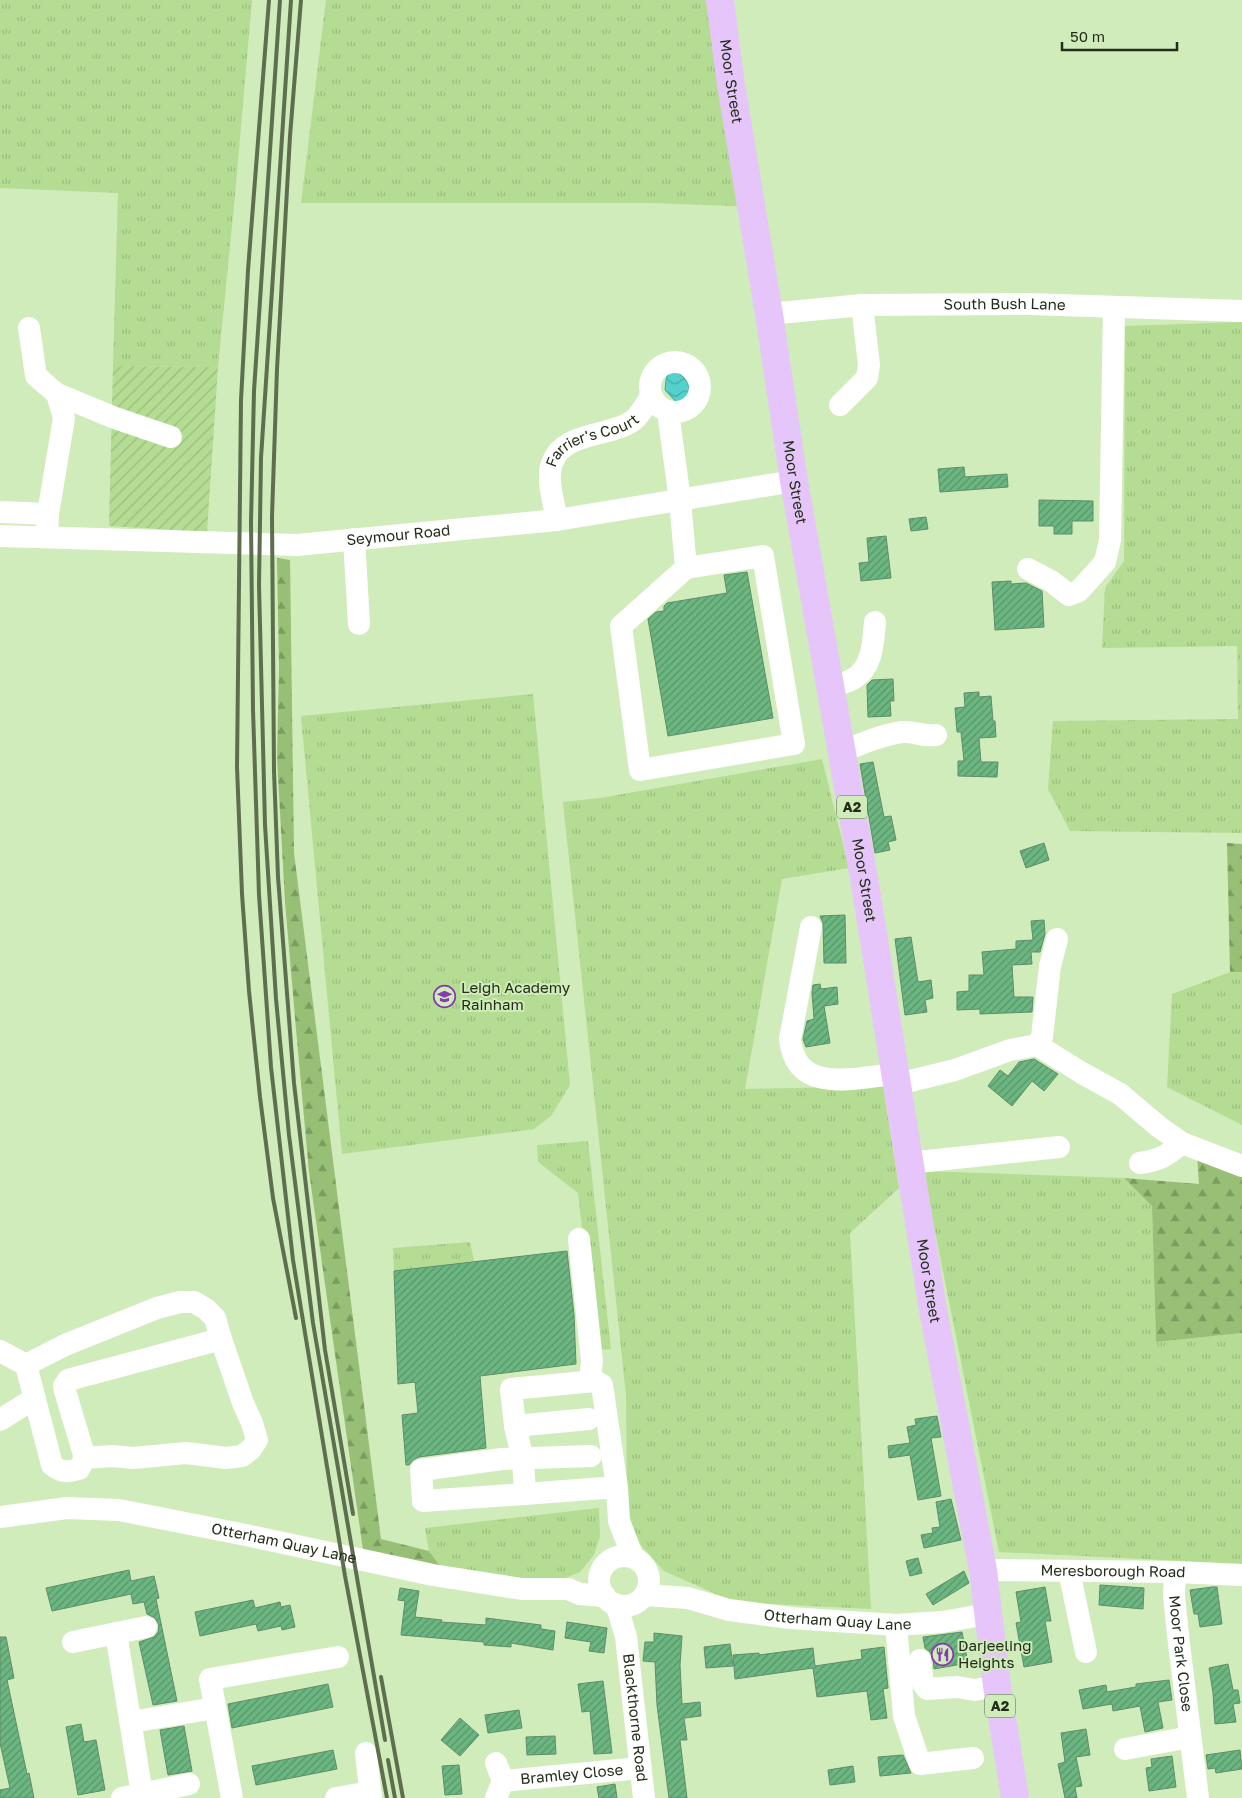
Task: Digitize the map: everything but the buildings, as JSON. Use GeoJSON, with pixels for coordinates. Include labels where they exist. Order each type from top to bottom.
{"type":"FeatureCollection","features":[{"type":"Feature","properties":{"kind":"main road","name":"Moor Street"},"geometry":{"type":"LineString","coordinates":[[720,0],[733,95],[794,481],[867,893],[933,1310],[983,1570],[988,1614]]}},
{"type":"Feature","properties":{"kind":"main road","name":"A2"},"geometry":{"type":"LineString","coordinates":[[988,1614],[997,1686],[1015,1798]]}},
{"type":"Feature","properties":{"kind":"street","name":"South Bush Lane"},"geometry":{"type":"LineString","coordinates":[[769,314],[862,305],[1028,304],[1242,311]]}},
{"type":"Feature","properties":{"kind":"street"},"geometry":{"type":"LineString","coordinates":[[840,405],[866,378],[869,365],[862,305]]}},
{"type":"Feature","properties":{"kind":"street"},"geometry":{"type":"LineString","coordinates":[[1028,569],[1051,581],[1069,595],[1079,591],[1105,562],[1110,540],[1114,307]]}},
{"type":"Feature","properties":{"kind":"street"},"geometry":{"type":"LineString","coordinates":[[29,328],[36,376],[57,394],[115,418],[171,437]]}},
{"type":"Feature","properties":{"kind":"street","name":"Farrier's Court"},"geometry":{"type":"LineString","coordinates":[[678,362],[691,367],[699,379],[700,391],[696,401],[688,410],[668,412],[662,410],[651,397],[649,382],[657,368],[667,363],[678,362]]}},
{"type":"Feature","properties":{"kind":"street"},"geometry":{"type":"LineString","coordinates":[[47,537],[48,514],[64,418],[57,394]]}},
{"type":"Feature","properties":{"kind":"street","name":"Farrier's Court"},"geometry":{"type":"LineString","coordinates":[[557,520],[550,478],[552,462],[561,450],[572,441],[615,429],[635,419],[651,397]]}},
{"type":"Feature","properties":{"kind":"street"},"geometry":{"type":"LineString","coordinates":[[668,412],[680,500],[686,568]]}},
{"type":"Feature","properties":{"kind":"street","name":"Seymour Road"},"geometry":{"type":"LineString","coordinates":[[0,536],[297,544],[557,520],[794,481]]}},
{"type":"Feature","properties":{"kind":"street"},"geometry":{"type":"LineString","coordinates":[[0,512],[48,514]]}},
{"type":"Feature","properties":{"kind":"street"},"geometry":{"type":"LineString","coordinates":[[354,539],[359,624]]}},
{"type":"Feature","properties":{"kind":"street"},"geometry":{"type":"LineString","coordinates":[[763,556],[794,744],[640,770],[620,626],[686,568],[763,556]]}},
{"type":"Feature","properties":{"kind":"street"},"geometry":{"type":"LineString","coordinates":[[830,687],[851,680],[865,666],[872,652],[875,622]]}},
{"type":"Feature","properties":{"kind":"street"},"geometry":{"type":"LineString","coordinates":[[842,752],[896,733],[904,732],[926,737],[936,735]]}},
{"type":"Feature","properties":{"kind":"street"},"geometry":{"type":"LineString","coordinates":[[811,926],[790,1040],[792,1053],[798,1065],[808,1073],[819,1078],[832,1080],[897,1079],[954,1070],[1010,1050],[1037,1044],[1042,1037],[1049,976],[1056,939]]}},
{"type":"Feature","properties":{"kind":"street"},"geometry":{"type":"LineString","coordinates":[[1037,1044],[1082,1073],[1120,1094],[1159,1127],[1182,1143],[1242,1166]]}},
{"type":"Feature","properties":{"kind":"street"},"geometry":{"type":"LineString","coordinates":[[1140,1163],[1157,1161],[1168,1155],[1182,1143]]}},
{"type":"Feature","properties":{"kind":"street"},"geometry":{"type":"LineString","coordinates":[[909,1163],[1059,1147]]}},
{"type":"Feature","properties":{"kind":"street"},"geometry":{"type":"LineString","coordinates":[[579,1238],[592,1361],[590,1381]]}},
{"type":"Feature","properties":{"kind":"street"},"geometry":{"type":"LineString","coordinates":[[26,1365],[66,1345],[157,1308],[180,1302],[194,1302],[206,1308],[215,1318],[257,1440],[251,1449],[242,1456],[226,1458],[186,1453],[133,1458],[112,1456],[85,1458]]}},
{"type":"Feature","properties":{"kind":"street"},"geometry":{"type":"LineString","coordinates":[[0,1351],[26,1365],[52,1465],[58,1471],[66,1472],[79,1468],[85,1458],[65,1391],[64,1386],[68,1380],[221,1339]]}},
{"type":"Feature","properties":{"kind":"street"},"geometry":{"type":"LineString","coordinates":[[525,1494],[523,1459],[515,1426],[511,1389],[590,1381],[595,1381],[602,1385],[617,1487],[619,1521],[650,1580],[642,1597]]}},
{"type":"Feature","properties":{"kind":"street"},"geometry":{"type":"LineString","coordinates":[[0,1420],[35,1398]]}},
{"type":"Feature","properties":{"kind":"street"},"geometry":{"type":"LineString","coordinates":[[515,1426],[589,1419]]}},
{"type":"Feature","properties":{"kind":"street"},"geometry":{"type":"LineString","coordinates":[[592,1456],[502,1459],[421,1470],[423,1501],[617,1487]]}},
{"type":"Feature","properties":{"kind":"street","name":"Otterham Quay Lane"},"geometry":{"type":"LineString","coordinates":[[0,1517],[67,1508],[118,1510],[433,1575],[522,1589],[568,1589],[580,1594],[607,1584],[621,1556],[639,1562],[659,1580],[688,1598]]}},
{"type":"Feature","properties":{"kind":"street"},"geometry":{"type":"LineString","coordinates":[[607,1584],[615,1526],[619,1521]]}},
{"type":"Feature","properties":{"kind":"street","name":"Meresborough Road"},"geometry":{"type":"LineString","coordinates":[[983,1570],[1175,1572],[1242,1575]]}},
{"type":"Feature","properties":{"kind":"street"},"geometry":{"type":"LineString","coordinates":[[1069,1571],[1086,1652]]}},
{"type":"Feature","properties":{"kind":"street","name":"Moor Park Close"},"geometry":{"type":"LineString","coordinates":[[1175,1572],[1174,1596],[1198,1798]]}},
{"type":"Feature","properties":{"kind":"street","name":"Otterham Quay Lane"},"geometry":{"type":"LineString","coordinates":[[607,1584],[627,1605],[642,1597],[688,1598],[729,1610],[790,1618],[896,1625],[942,1622],[988,1614]]}},
{"type":"Feature","properties":{"kind":"street","name":"Blackthorne Road"},"geometry":{"type":"LineString","coordinates":[[607,1584],[618,1608],[626,1637],[644,1798]]}},
{"type":"Feature","properties":{"kind":"street","name":"Blackthorne Road"},"geometry":{"type":"LineString","coordinates":[[626,1637],[632,1614],[642,1597]]}},
{"type":"Feature","properties":{"kind":"street"},"geometry":{"type":"LineString","coordinates":[[896,1625],[904,1716],[920,1764],[974,1758]]}},
{"type":"Feature","properties":{"kind":"street"},"geometry":{"type":"LineString","coordinates":[[73,1642],[146,1627]]}},
{"type":"Feature","properties":{"kind":"street"},"geometry":{"type":"LineString","coordinates":[[116,1633],[130,1722],[132,1796],[189,1784]]}},
{"type":"Feature","properties":{"kind":"street"},"geometry":{"type":"LineString","coordinates":[[232,1798],[210,1679],[338,1657]]}},
{"type":"Feature","properties":{"kind":"street"},"geometry":{"type":"LineString","coordinates":[[920,1660],[923,1684],[927,1689],[957,1687],[975,1690],[997,1686]]}},
{"type":"Feature","properties":{"kind":"street"},"geometry":{"type":"LineString","coordinates":[[130,1722],[215,1708]]}},
{"type":"Feature","properties":{"kind":"street"},"geometry":{"type":"LineString","coordinates":[[1125,1749],[1190,1738]]}},
{"type":"Feature","properties":{"kind":"street"},"geometry":{"type":"LineString","coordinates":[[336,1798],[370,1795],[366,1753]]}},
{"type":"Feature","properties":{"kind":"street","name":"Bramley Close"},"geometry":{"type":"LineString","coordinates":[[498,1781],[640,1768]]}},
{"type":"Feature","properties":{"kind":"green space"},"geometry":{"type":"Polygon","coordinates":[[[0,0],[252,0],[218,367],[113,366],[118,193],[0,188],[0,0]]]}},
{"type":"Feature","properties":{"kind":"green space"},"geometry":{"type":"Polygon","coordinates":[[[326,0],[709,0],[737,206],[649,203],[301,203],[326,0]]]}},
{"type":"Feature","properties":{"kind":"green space"},"geometry":{"type":"Polygon","coordinates":[[[1242,322],[1242,833],[1070,831],[1048,789],[1053,721],[1238,719],[1237,646],[1102,648],[1105,588],[1124,561],[1125,326],[1242,322]]]}},
{"type":"Feature","properties":{"kind":"green space"},"geometry":{"type":"Polygon","coordinates":[[[113,366],[218,367],[207,532],[109,526],[113,366]]]}},
{"type":"Feature","properties":{"kind":"green space"},"geometry":{"type":"Polygon","coordinates":[[[277,558],[290,560],[294,853],[381,1539],[429,1551],[443,1570],[364,1557],[309,1172],[296,1029],[285,902],[277,758],[279,668],[277,558]]]}},
{"type":"Feature","properties":{"kind":"green space"},"geometry":{"type":"Polygon","coordinates":[[[533,694],[570,1085],[551,1116],[534,1129],[342,1154],[301,716],[533,694]]]}},
{"type":"Feature","properties":{"kind":"green space"},"geometry":{"type":"Polygon","coordinates":[[[822,759],[849,868],[782,879],[745,1089],[883,1086],[899,1188],[850,1233],[871,1609],[734,1602],[664,1571],[635,1539],[627,1503],[626,1395],[563,802],[600,798],[822,759]]]}},
{"type":"Feature","properties":{"kind":"green space"},"geometry":{"type":"Polygon","coordinates":[[[1227,843],[1242,844],[1242,972],[1230,972],[1227,843]]]}},
{"type":"Feature","properties":{"kind":"green space"},"geometry":{"type":"Polygon","coordinates":[[[1230,972],[1242,972],[1242,1125],[1167,1087],[1172,994],[1230,972]]]}},
{"type":"Feature","properties":{"kind":"green space"},"geometry":{"type":"Polygon","coordinates":[[[588,1141],[611,1349],[596,1350],[578,1193],[538,1162],[537,1145],[588,1141]]]}},
{"type":"Feature","properties":{"kind":"green space"},"geometry":{"type":"Polygon","coordinates":[[[1197,1155],[1242,1175],[1242,1333],[1156,1342],[1152,1206],[1124,1178],[1199,1184],[1197,1155]]]}},
{"type":"Feature","properties":{"kind":"green space"},"geometry":{"type":"Polygon","coordinates":[[[923,1171],[1124,1178],[1152,1205],[1156,1342],[1242,1333],[1242,1564],[999,1552],[923,1171]]]}},
{"type":"Feature","properties":{"kind":"green space"},"geometry":{"type":"Polygon","coordinates":[[[470,1242],[474,1261],[394,1271],[393,1248],[470,1242]]]}},
{"type":"Feature","properties":{"kind":"green space"},"geometry":{"type":"Polygon","coordinates":[[[599,1508],[600,1537],[594,1555],[580,1572],[563,1579],[510,1582],[443,1570],[429,1551],[425,1528],[599,1508]]]}},
{"type":"Feature","properties":{"kind":"water"},"geometry":{"type":"Polygon","coordinates":[[[673,370],[682,376],[688,384],[690,393],[687,403],[678,404],[665,390],[667,376],[673,370]]]}},
{"type":"Feature","properties":{"kind":"railway"},"geometry":{"type":"LineString","coordinates":[[269,0],[248,270],[241,400],[237,767],[242,894],[249,991],[260,1097],[273,1198],[296,1318]]}},
{"type":"Feature","properties":{"kind":"railway"},"geometry":{"type":"LineString","coordinates":[[280,0],[254,391],[251,522],[253,710],[259,895],[271,1067],[293,1260],[345,1576],[387,1798]]}},
{"type":"Feature","properties":{"kind":"railway"},"geometry":{"type":"LineString","coordinates":[[291,0],[261,458],[259,585],[265,825],[276,999],[289,1135],[313,1323],[385,1740]]}},
{"type":"Feature","properties":{"kind":"railway"},"geometry":{"type":"LineString","coordinates":[[301,0],[290,136],[277,369],[272,516],[274,771],[278,877],[294,1083],[325,1350],[353,1514]]}},
{"type":"Feature","properties":{"kind":"railway"},"geometry":{"type":"LineString","coordinates":[[381,1677],[403,1798]]}},
{"type":"Feature","properties":{"kind":"railway"},"geometry":{"type":"LineString","coordinates":[[388,1760],[395,1798]]}},
{"type":"Feature","properties":{"kind":"place","name":"Leigh Academy Rainham"},"geometry":{"type":"Point","coordinates":[445,997]}},
{"type":"Feature","properties":{"kind":"place","name":"Darjeeling Heights"},"geometry":{"type":"Point","coordinates":[942,1655]}}]}
